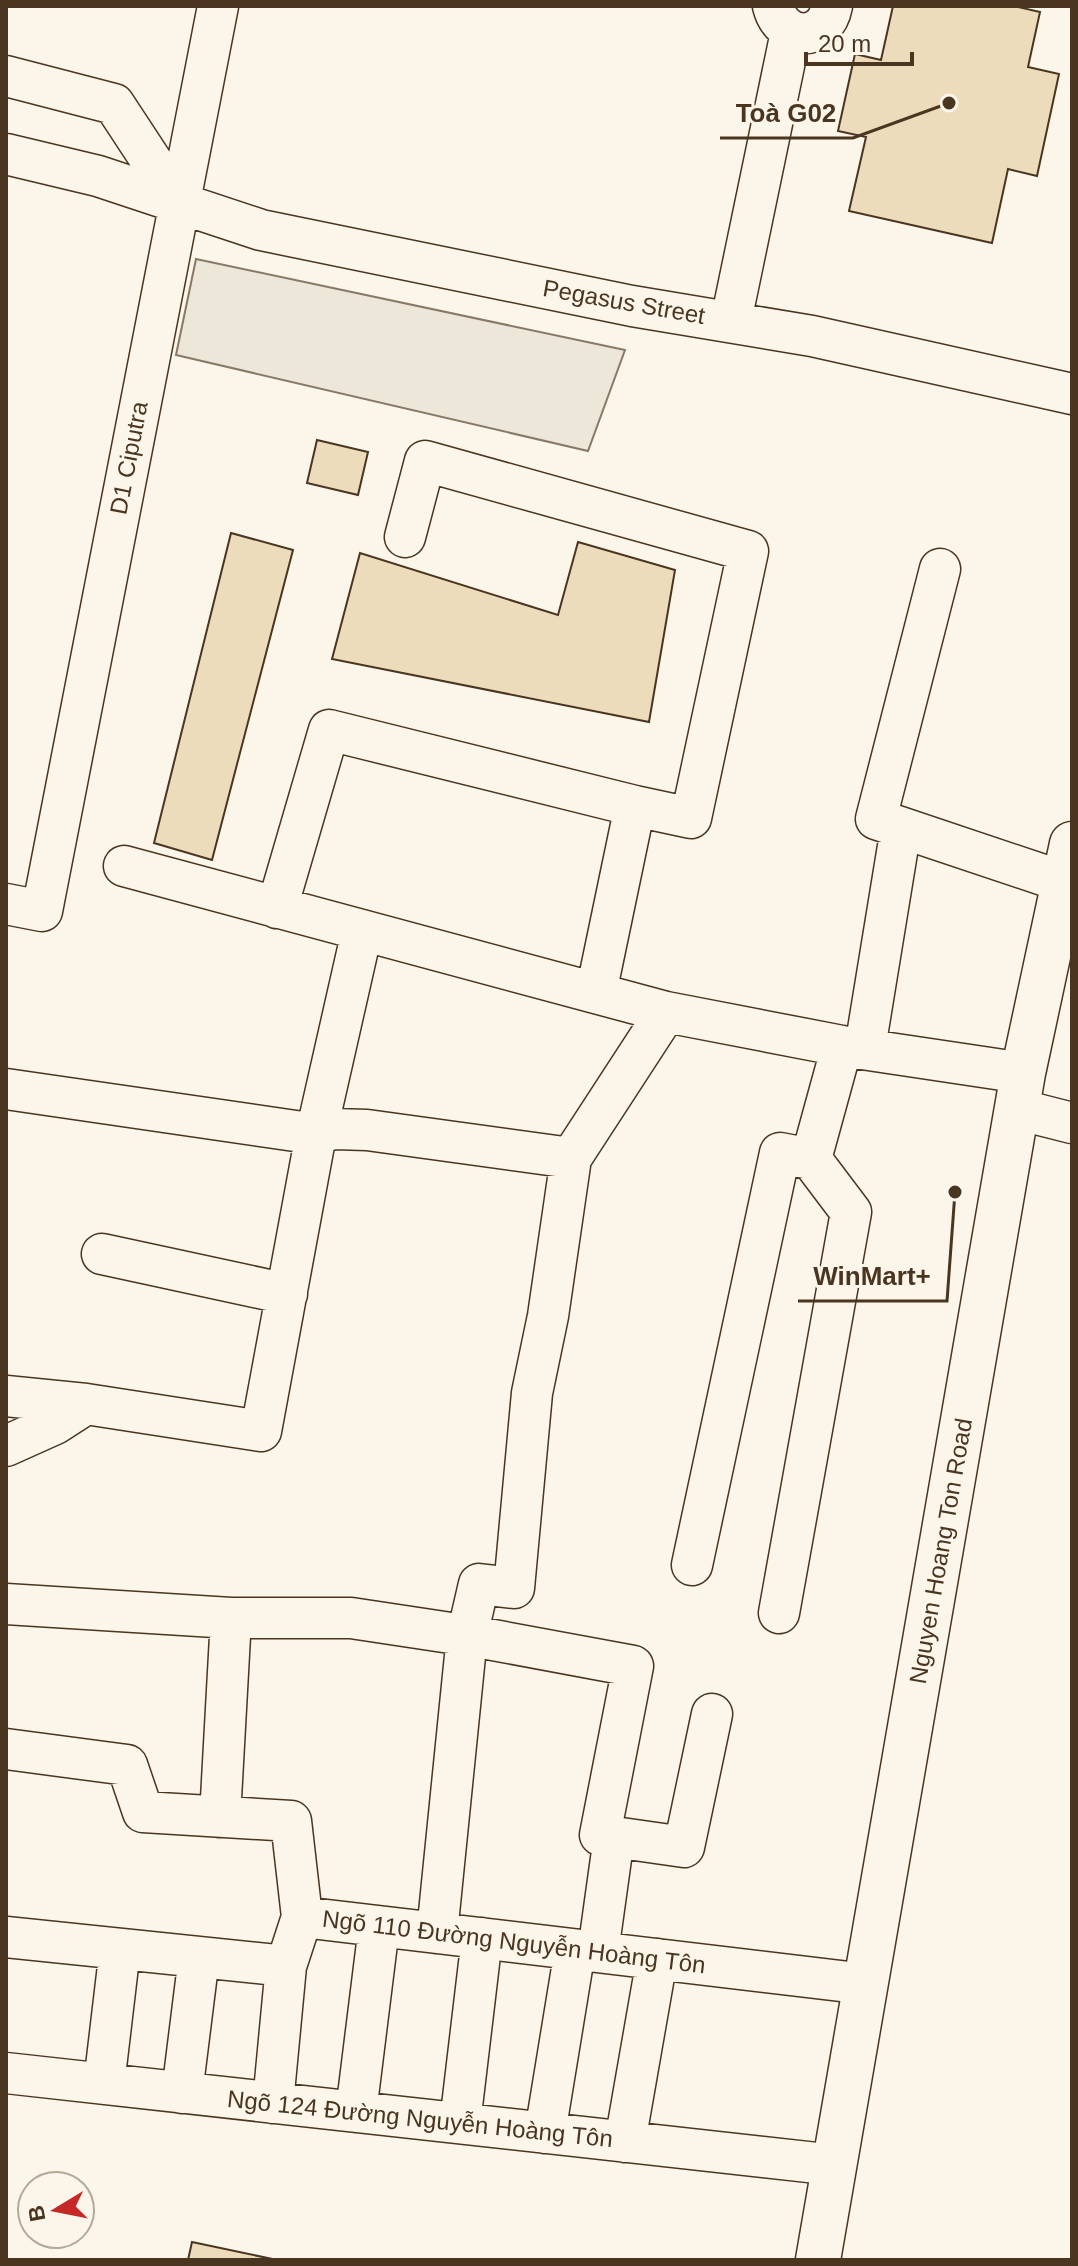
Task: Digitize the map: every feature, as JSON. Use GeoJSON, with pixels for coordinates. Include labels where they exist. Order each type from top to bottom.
{"type":"FeatureCollection","features":[{"type":"Feature","properties":{"kind":"main road","name":"Nguyen Hoang Ton Road"},"geometry":{"type":"LineString","coordinates":[[818,2260],[1020,1091],[1068,863]]}},
{"type":"Feature","properties":{"kind":"street","name":"D1 Ciputra"},"geometry":{"type":"LineString","coordinates":[[24,907],[179,203],[218,6]]}},
{"type":"Feature","properties":{"kind":"street"},"geometry":{"type":"LineString","coordinates":[[731,321],[771,14],[800,34],[818,29],[831,14],[832,6]]}},
{"type":"Feature","properties":{"kind":"street"},"geometry":{"type":"LineString","coordinates":[[6,76],[114,104],[179,203]]}},
{"type":"Feature","properties":{"kind":"street","name":"Pegasus Street"},"geometry":{"type":"LineString","coordinates":[[6,154],[98,176],[261,230],[632,306],[812,336],[1072,394]]}},
{"type":"Feature","properties":{"kind":"street"},"geometry":{"type":"LineString","coordinates":[[277,908],[329,730],[691,818],[748,551],[425,461],[405,537]]}},
{"type":"Feature","properties":{"kind":"street"},"geometry":{"type":"LineString","coordinates":[[940,569],[876,819],[901,828],[1068,863]]}},
{"type":"Feature","properties":{"kind":"street"},"geometry":{"type":"LineString","coordinates":[[596,993],[635,806]]}},
{"type":"Feature","properties":{"kind":"street"},"geometry":{"type":"LineString","coordinates":[[811,1159],[854,1047],[901,828]]}},
{"type":"Feature","properties":{"kind":"street"},"geometry":{"type":"LineString","coordinates":[[124,866],[666,1012],[854,1047],[1020,1091],[1072,1123]]}},
{"type":"Feature","properties":{"kind":"street"},"geometry":{"type":"LineString","coordinates":[[6,1396],[86,1404],[261,1431],[316,1134],[362,931]]}},
{"type":"Feature","properties":{"kind":"street"},"geometry":{"type":"LineString","coordinates":[[437,1933],[467,1636],[479,1584],[514,1588],[532,1393],[548,1316],[571,1158],[666,1012]]}},
{"type":"Feature","properties":{"kind":"street"},"geometry":{"type":"LineString","coordinates":[[6,1089],[316,1134],[334,1129],[367,1130],[571,1158]]}},
{"type":"Feature","properties":{"kind":"street"},"geometry":{"type":"LineString","coordinates":[[692,1565],[780,1153],[811,1159],[851,1212],[779,1613]]}},
{"type":"Feature","properties":{"kind":"street"},"geometry":{"type":"LineString","coordinates":[[102,1254],[287,1294]]}},
{"type":"Feature","properties":{"kind":"street"},"geometry":{"type":"LineString","coordinates":[[6,1446],[55,1424],[86,1404]]}},
{"type":"Feature","properties":{"kind":"street"},"geometry":{"type":"LineString","coordinates":[[6,1604],[231,1618],[351,1618],[633,1666],[600,1835],[684,1847],[712,1714]]}},
{"type":"Feature","properties":{"kind":"street"},"geometry":{"type":"LineString","coordinates":[[220,1817],[231,1618]]}},
{"type":"Feature","properties":{"kind":"street"},"geometry":{"type":"LineString","coordinates":[[6,1749],[127,1765],[143,1812],[291,1821],[302,1917]]}},
{"type":"Feature","properties":{"kind":"street"},"geometry":{"type":"LineString","coordinates":[[545,2133],[614,1837]]}},
{"type":"Feature","properties":{"kind":"street","name":"Ngõ 110 Đường Nguyễn Hoàng Tôn"},"geometry":{"type":"LineString","coordinates":[[273,2103],[286,1966],[302,1917],[866,1984]]}},
{"type":"Feature","properties":{"kind":"street"},"geometry":{"type":"LineString","coordinates":[[356,2112],[379,1927]]}},
{"type":"Feature","properties":{"kind":"street"},"geometry":{"type":"LineString","coordinates":[[6,1937],[286,1966]]}},
{"type":"Feature","properties":{"kind":"street"},"geometry":{"type":"LineString","coordinates":[[460,2123],[482,1938]]}},
{"type":"Feature","properties":{"kind":"street"},"geometry":{"type":"LineString","coordinates":[[104,2084],[120,1949]]}},
{"type":"Feature","properties":{"kind":"street"},"geometry":{"type":"LineString","coordinates":[[182,2093],[199,1957]]}},
{"type":"Feature","properties":{"kind":"street"},"geometry":{"type":"LineString","coordinates":[[625,2142],[657,1959]]}},
{"type":"Feature","properties":{"kind":"street","name":"Ngõ 124 Đường Nguyễn Hoàng Tôn"},"geometry":{"type":"LineString","coordinates":[[6,2073],[835,2165]]}},
{"type":"Feature","properties":{"kind":"shaded area"},"geometry":{"type":"Polygon","coordinates":[[[196,259],[625,350],[588,451],[176,355],[196,259]]]}},
{"type":"Feature","properties":{"kind":"building"},"geometry":{"type":"Polygon","coordinates":[[[893,6],[1014,6],[1040,12],[1028,67],[1059,74],[1037,176],[1008,169],[992,243],[849,211],[866,137],[838,131],[855,54],[881,60],[893,6]]]}},
{"type":"Feature","properties":{"kind":"building"},"geometry":{"type":"Polygon","coordinates":[[[317,440],[368,452],[358,495],[307,483],[317,440]]]}},
{"type":"Feature","properties":{"kind":"building"},"geometry":{"type":"Polygon","coordinates":[[[231,533],[293,550],[212,860],[154,843],[231,533]]]}},
{"type":"Feature","properties":{"kind":"building"},"geometry":{"type":"Polygon","coordinates":[[[578,542],[675,570],[649,722],[332,659],[360,553],[558,615],[578,542]]]}},
{"type":"Feature","properties":{"kind":"building"},"geometry":{"type":"Polygon","coordinates":[[[192,2242],[277,2260],[188,2260],[192,2242]]]}},
{"type":"Feature","properties":{"kind":"place","name":"Toà G02"},"geometry":{"type":"Point","coordinates":[949,103]}},
{"type":"Feature","properties":{"kind":"place","name":"WinMart+"},"geometry":{"type":"Point","coordinates":[955,1192]}}]}
